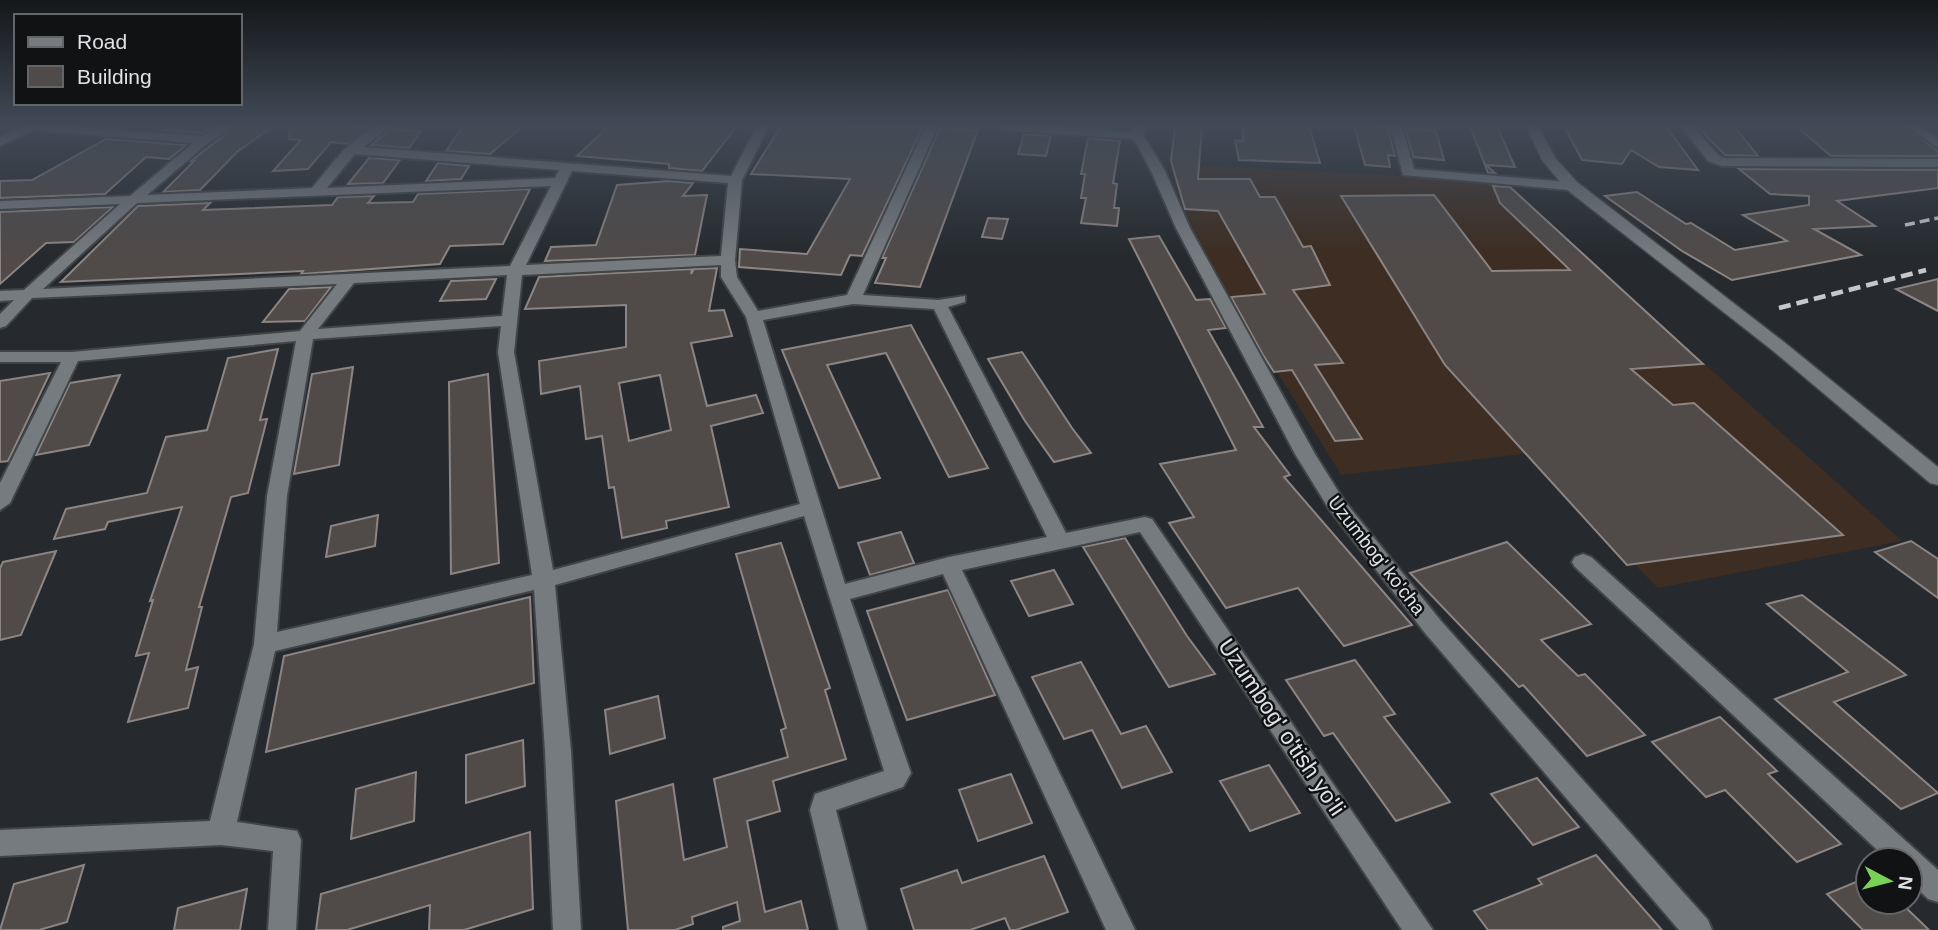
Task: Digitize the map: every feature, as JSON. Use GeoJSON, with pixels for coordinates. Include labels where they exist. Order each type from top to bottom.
{"type":"FeatureCollection","features":[{"type":"Feature","properties":{"kind":"street"},"geometry":{"type":"LineString","coordinates":[[0,323],[169,169]]}},
{"type":"Feature","properties":{"kind":"street"},"geometry":{"type":"LineString","coordinates":[[315,193],[335,169]]}},
{"type":"Feature","properties":{"kind":"street"},"geometry":{"type":"LineString","coordinates":[[516,169],[563,175],[734,180]]}},
{"type":"Feature","properties":{"kind":"street"},"geometry":{"type":"LineString","coordinates":[[740,169],[734,180],[729,276],[754,317],[837,594],[898,773],[894,779],[824,802],[823,810],[853,930]]}},
{"type":"Feature","properties":{"kind":"street"},"geometry":{"type":"LineString","coordinates":[[853,299],[912,169]]}},
{"type":"Feature","properties":{"kind":"street","name":"Uzumbog' ko'cha"},"geometry":{"type":"LineString","coordinates":[[1157,169],[1183,228],[1305,454],[1336,504],[1433,627],[1698,930]]}},
{"type":"Feature","properties":{"kind":"street"},"geometry":{"type":"LineString","coordinates":[[1407,169],[1408,172],[1569,186]]}},
{"type":"Feature","properties":{"kind":"street"},"geometry":{"type":"LineString","coordinates":[[1554,169],[1569,186],[1593,201],[1778,346],[1938,478]]}},
{"type":"Feature","properties":{"kind":"street"},"geometry":{"type":"LineString","coordinates":[[0,205],[315,193],[563,175]]}},
{"type":"Feature","properties":{"kind":"street"},"geometry":{"type":"LineString","coordinates":[[563,175],[515,272],[506,352],[544,580],[558,751],[567,930]]}},
{"type":"Feature","properties":{"kind":"street"},"geometry":{"type":"LineString","coordinates":[[0,296],[728,260]]}},
{"type":"Feature","properties":{"kind":"street"},"geometry":{"type":"LineString","coordinates":[[220,833],[265,644],[277,496],[305,335],[349,279]]}},
{"type":"Feature","properties":{"kind":"street"},"geometry":{"type":"LineString","coordinates":[[754,317],[853,299],[939,305],[959,299]]}},
{"type":"Feature","properties":{"kind":"street"},"geometry":{"type":"LineString","coordinates":[[837,594],[949,565],[1060,541],[951,323],[939,305]]}},
{"type":"Feature","properties":{"kind":"street"},"geometry":{"type":"LineString","coordinates":[[0,356],[72,357],[305,335],[510,320]]}},
{"type":"Feature","properties":{"kind":"street"},"geometry":{"type":"LineString","coordinates":[[0,503],[72,357]]}},
{"type":"Feature","properties":{"kind":"street"},"geometry":{"type":"LineString","coordinates":[[265,644],[544,580],[813,507]]}},
{"type":"Feature","properties":{"kind":"street","name":"Uzumbog' o'tish yo'li"},"geometry":{"type":"LineString","coordinates":[[1060,541],[1145,524],[1419,930]]}},
{"type":"Feature","properties":{"kind":"street"},"geometry":{"type":"LineString","coordinates":[[1583,562],[1892,846]]}},
{"type":"Feature","properties":{"kind":"street"},"geometry":{"type":"LineString","coordinates":[[949,565],[1121,930]]}},
{"type":"Feature","properties":{"kind":"street"},"geometry":{"type":"LineString","coordinates":[[0,843],[220,833],[287,840],[282,930]]}},
{"type":"Feature","properties":{"kind":"street"},"geometry":{"type":"LineString","coordinates":[[1924,875],[1938,888]]}},
{"type":"Feature","properties":{"kind":"shaded area"},"geometry":{"type":"Polygon","coordinates":[[[1169,169],[1273,169],[1501,181],[1902,541],[1658,588],[1524,454],[1341,475],[1198,244],[1169,169]]]}},
{"type":"Feature","properties":{"kind":"building"},"geometry":{"type":"Polygon","coordinates":[[[51,169],[132,169],[105,194],[0,198],[0,181],[32,180],[51,169]]]}},
{"type":"Feature","properties":{"kind":"building"},"geometry":{"type":"Polygon","coordinates":[[[186,169],[220,169],[200,190],[163,192],[186,169]]]}},
{"type":"Feature","properties":{"kind":"building"},"geometry":{"type":"Polygon","coordinates":[[[360,169],[393,169],[383,183],[348,184],[360,169]]]}},
{"type":"Feature","properties":{"kind":"building"},"geometry":{"type":"Polygon","coordinates":[[[434,169],[467,169],[461,179],[426,181],[434,169]]]}},
{"type":"Feature","properties":{"kind":"building"},"geometry":{"type":"Polygon","coordinates":[[[754,169],[903,169],[862,256],[850,255],[841,275],[739,267],[740,249],[807,254],[850,179],[751,174],[754,169]]]}},
{"type":"Feature","properties":{"kind":"building"},"geometry":{"type":"Polygon","coordinates":[[[922,169],[963,169],[920,287],[875,283],[886,258],[882,258],[922,169]]]}},
{"type":"Feature","properties":{"kind":"building"},"geometry":{"type":"Polygon","coordinates":[[[1082,169],[1115,169],[1113,183],[1117,184],[1114,208],[1119,208],[1117,226],[1081,223],[1086,198],[1081,198],[1085,174],[1081,174],[1082,169]]]}},
{"type":"Feature","properties":{"kind":"building"},"geometry":{"type":"Polygon","coordinates":[[[1173,169],[1199,169],[1198,179],[1250,179],[1260,197],[1275,197],[1303,247],[1311,246],[1330,285],[1293,290],[1343,363],[1315,365],[1362,439],[1335,441],[1292,370],[1274,372],[1231,297],[1265,294],[1218,211],[1185,209],[1173,169]]]}},
{"type":"Feature","properties":{"kind":"building"},"geometry":{"type":"Polygon","coordinates":[[[1739,169],[1938,170],[1938,188],[1837,201],[1875,226],[1814,229],[1861,255],[1732,280],[1682,251],[1605,196],[1637,192],[1686,224],[1691,223],[1735,250],[1787,241],[1743,215],[1809,205],[1809,196],[1770,194],[1739,169]]]}},
{"type":"Feature","properties":{"kind":"building"},"geometry":{"type":"Polygon","coordinates":[[[669,181],[693,183],[683,196],[707,195],[695,255],[545,261],[551,247],[596,245],[617,185],[669,181]]]}},
{"type":"Feature","properties":{"kind":"building"},"geometry":{"type":"Polygon","coordinates":[[[1493,186],[1510,187],[1703,364],[1631,369],[1673,405],[1694,403],[1843,535],[1627,565],[1445,365],[1341,196],[1434,195],[1492,271],[1570,270],[1500,203],[1493,186]]]}},
{"type":"Feature","properties":{"kind":"building"},"geometry":{"type":"Polygon","coordinates":[[[530,189],[503,244],[450,246],[440,264],[301,274],[303,271],[61,282],[138,206],[210,203],[203,210],[332,205],[338,197],[374,196],[368,203],[413,202],[418,194],[530,189]]]}},
{"type":"Feature","properties":{"kind":"building"},"geometry":{"type":"Polygon","coordinates":[[[113,207],[74,242],[46,243],[0,284],[0,212],[113,207]]]}},
{"type":"Feature","properties":{"kind":"building"},"geometry":{"type":"Polygon","coordinates":[[[988,218],[1008,219],[1002,239],[982,237],[988,218]]]}},
{"type":"Feature","properties":{"kind":"building"},"geometry":{"type":"Polygon","coordinates":[[[1159,236],[1196,300],[1210,299],[1226,328],[1208,330],[1263,427],[1254,427],[1290,475],[1284,477],[1412,625],[1344,646],[1298,588],[1226,608],[1169,523],[1194,517],[1160,464],[1236,450],[1129,239],[1159,236]]]}},
{"type":"Feature","properties":{"kind":"building"},"geometry":{"type":"Polygon","coordinates":[[[717,268],[709,311],[724,310],[732,336],[691,343],[707,406],[756,395],[763,413],[711,426],[729,507],[666,521],[667,528],[622,538],[614,487],[609,488],[602,436],[586,439],[580,386],[541,394],[539,361],[626,347],[626,305],[525,309],[539,277],[692,269],[691,274],[694,269],[717,268]],[[660,375],[619,383],[629,441],[671,430],[660,375]]]}},
{"type":"Feature","properties":{"kind":"building"},"geometry":{"type":"Polygon","coordinates":[[[496,279],[486,299],[440,301],[451,281],[496,279]]]}},
{"type":"Feature","properties":{"kind":"building"},"geometry":{"type":"Polygon","coordinates":[[[1938,279],[1938,311],[1896,289],[1938,279]]]}},
{"type":"Feature","properties":{"kind":"building"},"geometry":{"type":"Polygon","coordinates":[[[331,287],[305,321],[263,322],[289,289],[331,287]]]}},
{"type":"Feature","properties":{"kind":"building"},"geometry":{"type":"Polygon","coordinates":[[[911,325],[988,468],[949,477],[886,353],[827,365],[880,478],[839,488],[782,350],[911,325]]]}},
{"type":"Feature","properties":{"kind":"building"},"geometry":{"type":"Polygon","coordinates":[[[278,349],[260,420],[267,419],[248,493],[231,497],[199,607],[202,607],[186,670],[198,667],[188,708],[128,722],[149,653],[136,656],[153,600],[150,601],[182,507],[108,522],[105,529],[54,539],[66,509],[147,493],[166,437],[207,430],[228,358],[278,349]]]}},
{"type":"Feature","properties":{"kind":"building"},"geometry":{"type":"Polygon","coordinates":[[[1022,352],[1091,453],[1054,462],[1025,421],[988,359],[1022,352]]]}},
{"type":"Feature","properties":{"kind":"building"},"geometry":{"type":"Polygon","coordinates":[[[353,367],[339,465],[294,474],[312,374],[353,367]]]}},
{"type":"Feature","properties":{"kind":"building"},"geometry":{"type":"Polygon","coordinates":[[[50,373],[8,461],[0,462],[0,381],[50,373]]]}},
{"type":"Feature","properties":{"kind":"building"},"geometry":{"type":"Polygon","coordinates":[[[488,374],[499,563],[451,574],[449,382],[488,374]]]}},
{"type":"Feature","properties":{"kind":"building"},"geometry":{"type":"Polygon","coordinates":[[[120,375],[89,445],[36,455],[70,383],[120,375]]]}},
{"type":"Feature","properties":{"kind":"building"},"geometry":{"type":"Polygon","coordinates":[[[378,515],[375,546],[326,557],[331,526],[378,515]]]}},
{"type":"Feature","properties":{"kind":"building"},"geometry":{"type":"Polygon","coordinates":[[[901,532],[914,563],[870,575],[858,543],[901,532]]]}},
{"type":"Feature","properties":{"kind":"building"},"geometry":{"type":"Polygon","coordinates":[[[1125,538],[1187,636],[1215,674],[1169,687],[1083,547],[1125,538]]]}},
{"type":"Feature","properties":{"kind":"building"},"geometry":{"type":"Polygon","coordinates":[[[1911,541],[1938,559],[1938,598],[1875,552],[1911,541]]]}},
{"type":"Feature","properties":{"kind":"building"},"geometry":{"type":"Polygon","coordinates":[[[1507,542],[1591,624],[1541,640],[1578,676],[1585,674],[1645,735],[1587,756],[1523,685],[1519,687],[1410,573],[1507,542]]]}},
{"type":"Feature","properties":{"kind":"building"},"geometry":{"type":"Polygon","coordinates":[[[781,543],[830,688],[825,690],[846,759],[773,781],[780,811],[747,821],[765,912],[801,901],[808,930],[723,930],[723,927],[740,921],[737,902],[692,917],[693,924],[675,930],[628,930],[616,801],[673,784],[684,860],[727,847],[714,779],[788,757],[781,730],[786,728],[736,554],[781,543]]]}},
{"type":"Feature","properties":{"kind":"building"},"geometry":{"type":"Polygon","coordinates":[[[56,551],[21,635],[0,640],[0,568],[3,562],[56,551]]]}},
{"type":"Feature","properties":{"kind":"building"},"geometry":{"type":"Polygon","coordinates":[[[1054,570],[1073,604],[1029,616],[1011,581],[1054,570]]]}},
{"type":"Feature","properties":{"kind":"building"},"geometry":{"type":"Polygon","coordinates":[[[948,590],[995,695],[907,720],[867,611],[948,590]]]}},
{"type":"Feature","properties":{"kind":"building"},"geometry":{"type":"Polygon","coordinates":[[[1802,595],[1906,675],[1834,702],[1938,793],[1901,809],[1775,699],[1848,672],[1767,604],[1802,595]]]}},
{"type":"Feature","properties":{"kind":"building"},"geometry":{"type":"Polygon","coordinates":[[[530,597],[534,683],[266,752],[284,656],[530,597]]]}},
{"type":"Feature","properties":{"kind":"building"},"geometry":{"type":"Polygon","coordinates":[[[1355,660],[1395,714],[1384,717],[1450,802],[1396,821],[1333,733],[1324,736],[1286,680],[1355,660]]]}},
{"type":"Feature","properties":{"kind":"building"},"geometry":{"type":"Polygon","coordinates":[[[1081,662],[1121,734],[1146,726],[1172,772],[1122,788],[1092,730],[1064,739],[1032,677],[1081,662]]]}},
{"type":"Feature","properties":{"kind":"building"},"geometry":{"type":"Polygon","coordinates":[[[658,696],[665,738],[610,754],[605,710],[658,696]]]}},
{"type":"Feature","properties":{"kind":"building"},"geometry":{"type":"Polygon","coordinates":[[[1720,717],[1777,771],[1768,774],[1841,844],[1797,862],[1725,790],[1706,797],[1652,742],[1720,717]]]}},
{"type":"Feature","properties":{"kind":"building"},"geometry":{"type":"Polygon","coordinates":[[[523,740],[525,786],[466,803],[466,755],[523,740]]]}},
{"type":"Feature","properties":{"kind":"building"},"geometry":{"type":"Polygon","coordinates":[[[1269,765],[1300,813],[1250,831],[1220,781],[1269,765]]]}},
{"type":"Feature","properties":{"kind":"building"},"geometry":{"type":"Polygon","coordinates":[[[416,772],[414,821],[351,839],[356,789],[416,772]]]}},
{"type":"Feature","properties":{"kind":"building"},"geometry":{"type":"Polygon","coordinates":[[[1011,774],[1032,823],[978,841],[959,790],[1011,774]]]}},
{"type":"Feature","properties":{"kind":"building"},"geometry":{"type":"Polygon","coordinates":[[[1537,778],[1579,827],[1533,845],[1491,794],[1537,778]]]}},
{"type":"Feature","properties":{"kind":"building"},"geometry":{"type":"Polygon","coordinates":[[[530,832],[533,909],[464,930],[429,930],[430,905],[347,930],[316,930],[321,894],[530,832]]]}},
{"type":"Feature","properties":{"kind":"building"},"geometry":{"type":"Polygon","coordinates":[[[1596,855],[1662,930],[1488,930],[1474,911],[1542,884],[1538,879],[1596,855]]]}},
{"type":"Feature","properties":{"kind":"building"},"geometry":{"type":"Polygon","coordinates":[[[1044,856],[1068,912],[1016,930],[1010,930],[1005,918],[970,930],[914,930],[901,889],[957,870],[962,883],[1044,856]]]}},
{"type":"Feature","properties":{"kind":"building"},"geometry":{"type":"Polygon","coordinates":[[[84,865],[67,922],[39,930],[0,930],[14,884],[84,865]]]}},
{"type":"Feature","properties":{"kind":"building"},"geometry":{"type":"Polygon","coordinates":[[[1854,883],[1854,916],[1914,916],[1929,930],[1863,930],[1827,894],[1854,883]]]}},
{"type":"Feature","properties":{"kind":"building"},"geometry":{"type":"Polygon","coordinates":[[[247,889],[240,930],[174,930],[178,908],[247,889]]]}},
{"type":"Feature","properties":{"kind":"railway"},"geometry":{"type":"LineString","coordinates":[[1905,225],[1938,218]]}},
{"type":"Feature","properties":{"kind":"railway"},"geometry":{"type":"LineString","coordinates":[[1779,308],[1926,270]]}}]}
